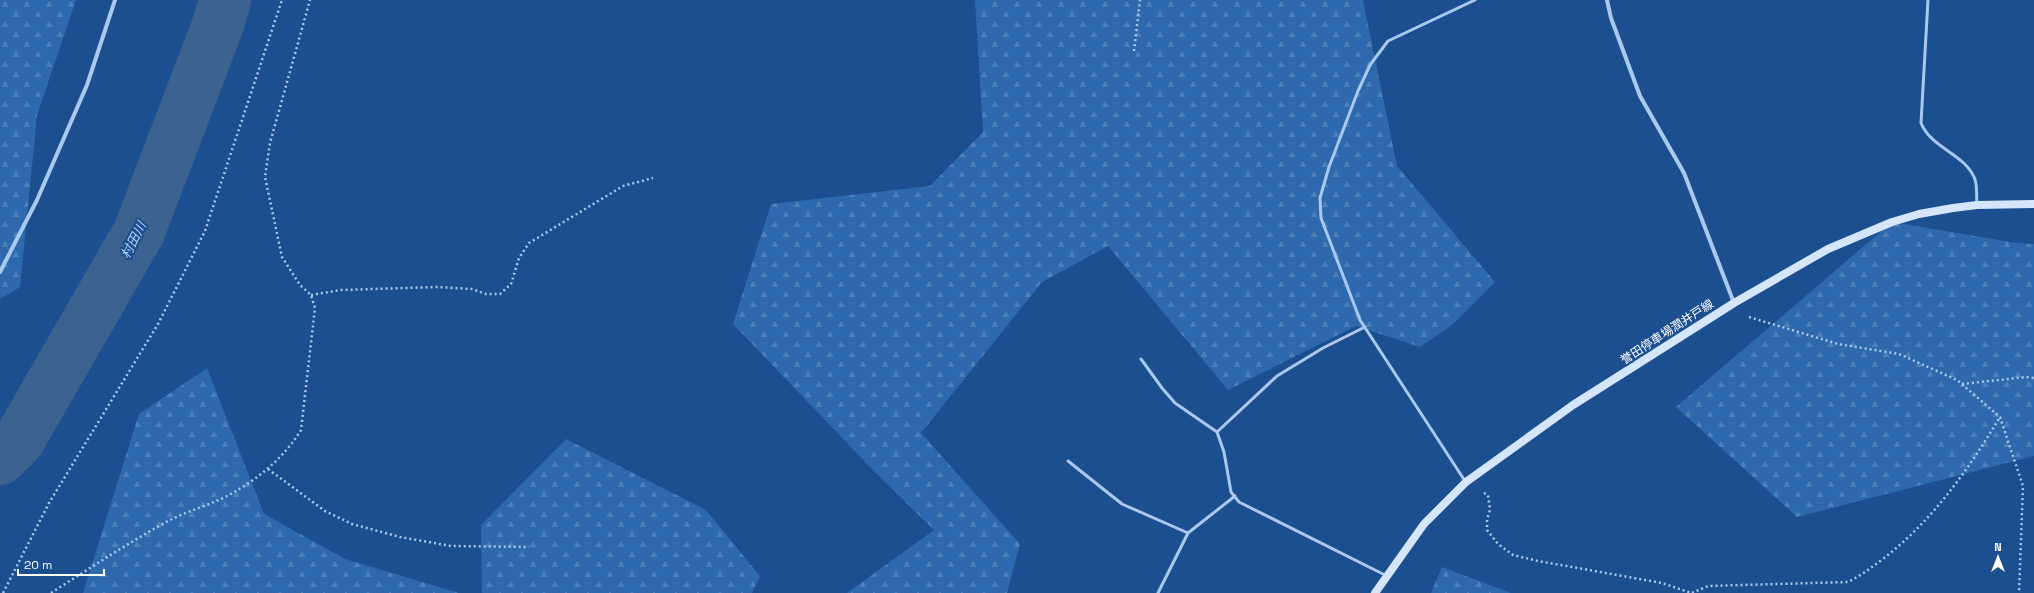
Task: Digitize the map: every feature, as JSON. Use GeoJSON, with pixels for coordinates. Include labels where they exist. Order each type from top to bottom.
{"type":"FeatureCollection","features":[{"type":"Feature","properties":{"kind":"main road","name":"誉田停車場潤井戸線"},"geometry":{"type":"LineString","coordinates":[[1376,593],[1424,524],[1466,482],[1573,406],[1734,303],[1828,249],[1892,222],[1919,214],[1977,205],[2034,204]]}},
{"type":"Feature","properties":{"kind":"street"},"geometry":{"type":"LineString","coordinates":[[0,272],[37,200],[87,85],[115,0]]}},
{"type":"Feature","properties":{"kind":"street"},"geometry":{"type":"LineString","coordinates":[[1607,0],[1611,18],[1640,96],[1684,173],[1734,303]]}},
{"type":"Feature","properties":{"kind":"lane"},"geometry":{"type":"LineString","coordinates":[[1466,482],[1360,320],[1321,218],[1320,198],[1329,167],[1370,65],[1388,41],[1475,0]]}},
{"type":"Feature","properties":{"kind":"lane"},"geometry":{"type":"LineString","coordinates":[[1928,0],[1920,123],[1925,134],[1962,162],[1975,177],[1977,205]]}},
{"type":"Feature","properties":{"kind":"lane"},"geometry":{"type":"LineString","coordinates":[[1217,432],[1277,376],[1323,348],[1365,327]]}},
{"type":"Feature","properties":{"kind":"lane"},"geometry":{"type":"LineString","coordinates":[[1141,359],[1175,403],[1217,432],[1224,452],[1232,492],[1239,502],[1387,576]]}},
{"type":"Feature","properties":{"kind":"lane"},"geometry":{"type":"LineString","coordinates":[[1068,461],[1122,504],[1188,533]]}},
{"type":"Feature","properties":{"kind":"lane"},"geometry":{"type":"LineString","coordinates":[[1158,593],[1188,533],[1235,496]]}},
{"type":"Feature","properties":{"kind":"path"},"geometry":{"type":"LineString","coordinates":[[3,593],[49,503],[158,324],[205,231],[282,0]]}},
{"type":"Feature","properties":{"kind":"path"},"geometry":{"type":"LineString","coordinates":[[51,593],[127,544],[178,516],[227,496],[268,469],[293,443],[301,430],[315,308],[311,295],[300,285],[282,257],[265,177],[270,143],[310,0]]}},
{"type":"Feature","properties":{"kind":"path"},"geometry":{"type":"LineString","coordinates":[[1134,51],[1140,0]]}},
{"type":"Feature","properties":{"kind":"path"},"geometry":{"type":"LineString","coordinates":[[311,295],[341,290],[436,288],[472,289],[486,294],[500,294],[511,284],[519,258],[529,243],[623,186],[653,178]]}},
{"type":"Feature","properties":{"kind":"path"},"geometry":{"type":"LineString","coordinates":[[1734,303],[1740,314],[1838,344],[1899,354],[1957,380],[2000,416],[2023,486],[2019,593]]}},
{"type":"Feature","properties":{"kind":"path"},"geometry":{"type":"LineString","coordinates":[[1962,384],[2026,377],[2034,378]]}},
{"type":"Feature","properties":{"kind":"path"},"geometry":{"type":"LineString","coordinates":[[1466,482],[1488,495],[1490,510],[1487,519],[1487,530],[1498,544],[1513,555],[1538,561],[1662,582],[1691,593],[1708,586],[1848,582],[1860,576],[1898,546],[1936,510],[1982,447],[2000,416]]}},
{"type":"Feature","properties":{"kind":"path"},"geometry":{"type":"LineString","coordinates":[[268,469],[325,511],[352,524],[400,537],[451,546],[529,548]]}},
{"type":"Feature","properties":{"kind":"green space"},"geometry":{"type":"Polygon","coordinates":[[[0,0],[76,0],[37,115],[20,287],[0,299],[0,0]]]}},
{"type":"Feature","properties":{"kind":"green space"},"geometry":{"type":"Polygon","coordinates":[[[975,0],[1363,0],[1397,166],[1495,282],[1452,325],[1420,347],[1356,326],[1228,390],[1108,246],[1042,282],[921,433],[1020,544],[1007,593],[847,593],[934,530],[870,467],[733,324],[771,204],[930,186],[983,132],[975,0]]]}},
{"type":"Feature","properties":{"kind":"green space"},"geometry":{"type":"Polygon","coordinates":[[[1892,222],[2010,242],[2034,244],[2034,456],[1797,517],[1676,407],[1892,222]]]}},
{"type":"Feature","properties":{"kind":"green space"},"geometry":{"type":"Polygon","coordinates":[[[207,368],[264,514],[345,559],[459,593],[83,593],[139,414],[207,368]]]}},
{"type":"Feature","properties":{"kind":"green space"},"geometry":{"type":"Polygon","coordinates":[[[566,439],[706,510],[760,576],[752,593],[482,593],[481,525],[566,439]]]}},
{"type":"Feature","properties":{"kind":"green space"},"geometry":{"type":"Polygon","coordinates":[[[1442,567],[1511,593],[1431,593],[1442,567]]]}},
{"type":"Feature","properties":{"kind":"waterway","name":"村田川"},"geometry":{"type":"LineString","coordinates":[[0,459],[19,440],[139,232],[219,22],[225,0]]}}]}
